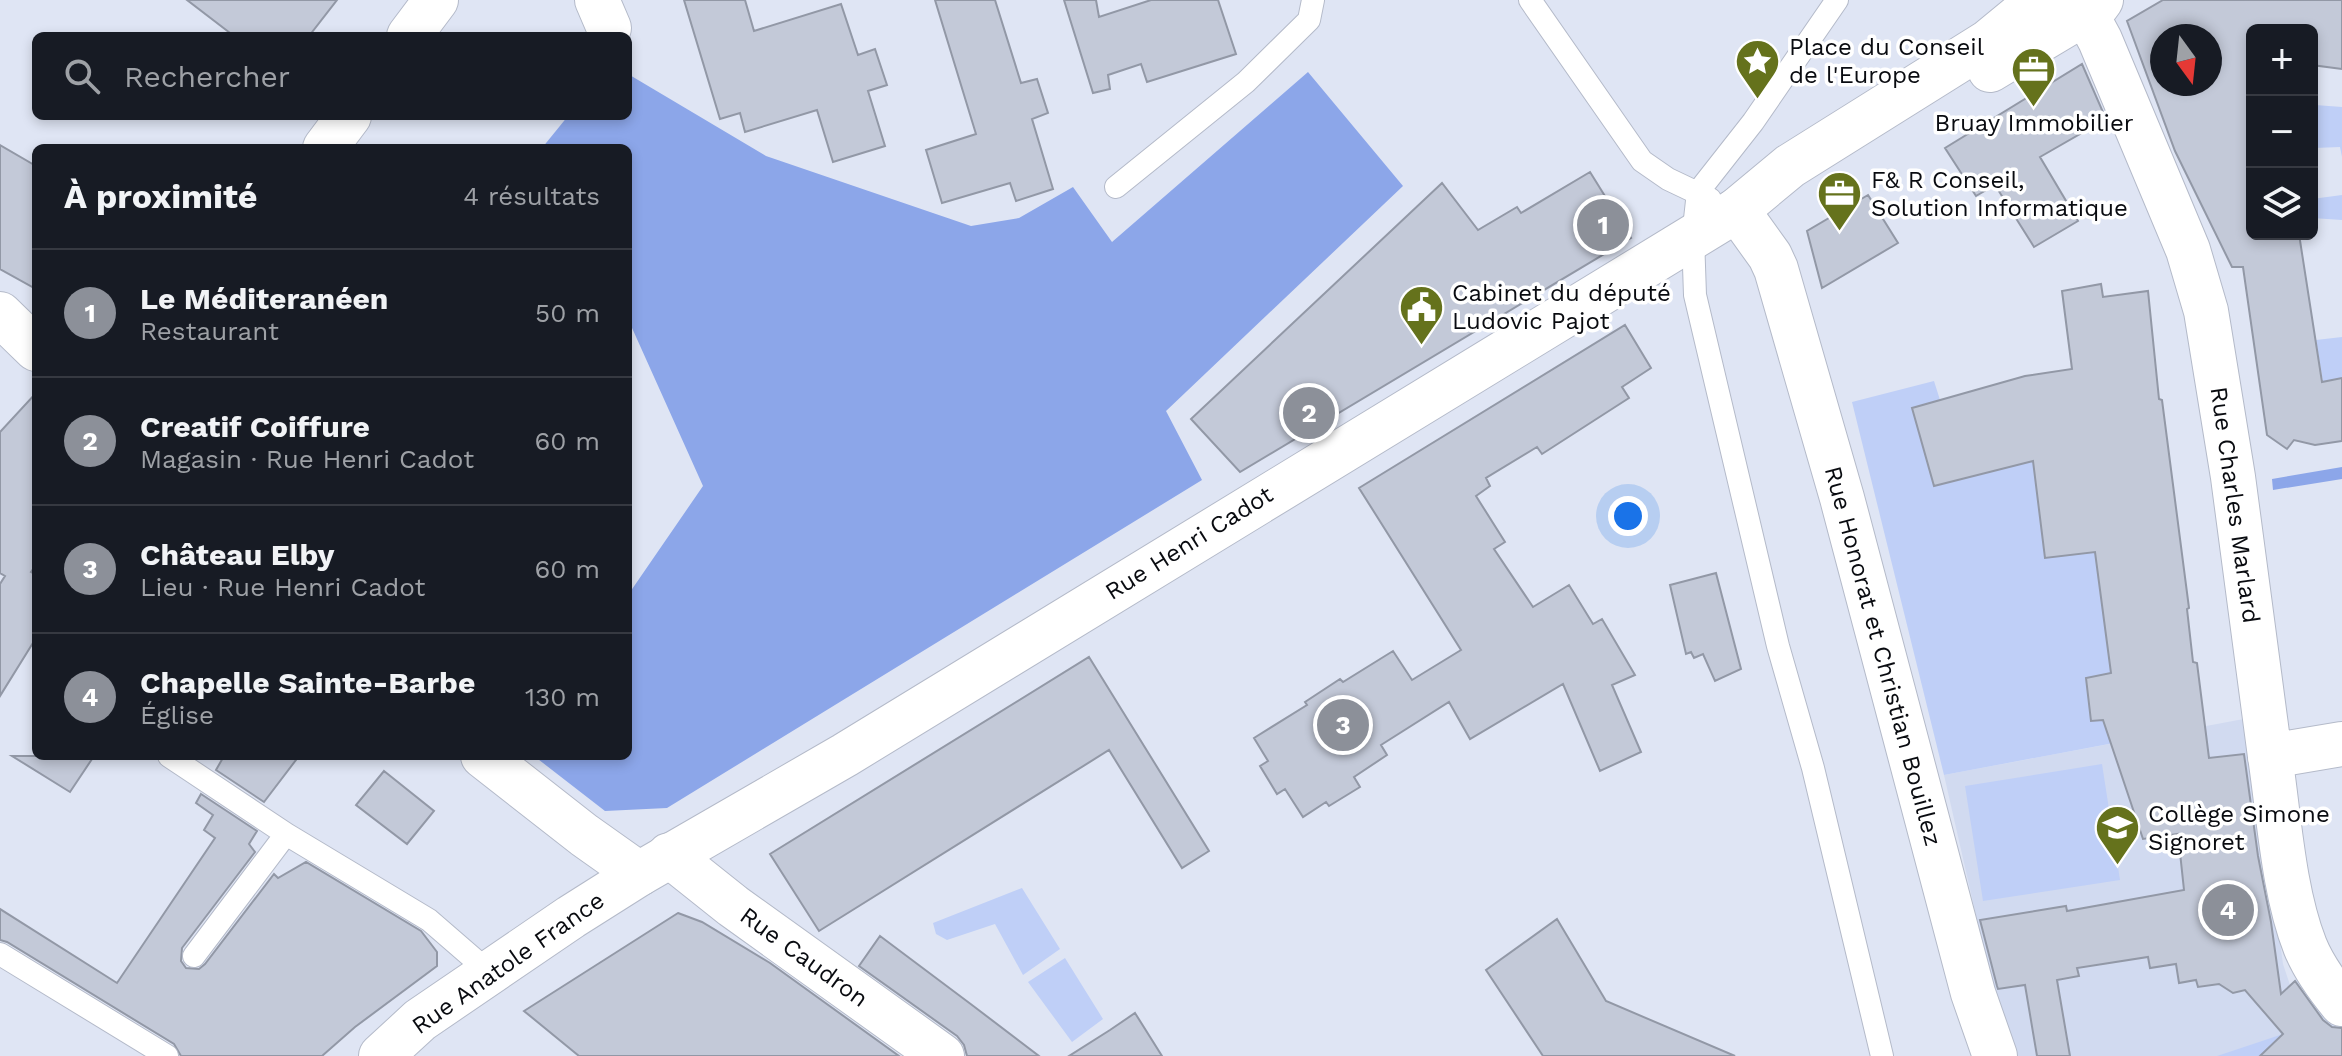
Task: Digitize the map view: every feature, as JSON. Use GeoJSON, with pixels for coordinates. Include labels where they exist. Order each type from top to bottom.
{"type":"FeatureCollection","features":[{"type":"Feature","properties":{"kind":"street"},"geometry":{"type":"LineString","coordinates":[[412,32],[436,0]]}},
{"type":"Feature","properties":{"kind":"street"},"geometry":{"type":"LineString","coordinates":[[2031,0],[2044,14],[2054,19],[2087,12]]}},
{"type":"Feature","properties":{"kind":"street","name":"Rue Henri Cadot"},"geometry":{"type":"LineString","coordinates":[[654,864],[845,755],[1737,210],[1790,166],[1988,42],[2022,14],[2031,0]]}},
{"type":"Feature","properties":{"kind":"street","name":"Rue Henri Cadot"},"geometry":{"type":"LineString","coordinates":[[1737,210],[1790,191],[2087,12]]}},
{"type":"Feature","properties":{"kind":"street","name":"Rue Charles Marlard"},"geometry":{"type":"LineString","coordinates":[[2087,12],[2188,250],[2206,311],[2233,477],[2292,898],[2306,950],[2342,1004]]}},
{"type":"Feature","properties":{"kind":"street"},"geometry":{"type":"LineString","coordinates":[[328,144],[346,120]]}},
{"type":"Feature","properties":{"kind":"street","name":"Rue Honorat et Christian Bouillez"},"geometry":{"type":"LineString","coordinates":[[1737,210],[1770,256],[1842,498],[1973,993],[1995,1056]]}},
{"type":"Feature","properties":{"kind":"street"},"geometry":{"type":"LineString","coordinates":[[0,314],[32,345]]}},
{"type":"Feature","properties":{"kind":"street"},"geometry":{"type":"LineString","coordinates":[[2270,756],[2342,744]]}},
{"type":"Feature","properties":{"kind":"street","name":"Rue Caudron"},"geometry":{"type":"LineString","coordinates":[[488,760],[584,835],[654,864],[733,906],[931,1053]]}},
{"type":"Feature","properties":{"kind":"street","name":"Rue Anatole France"},"geometry":{"type":"LineString","coordinates":[[381,1056],[420,1020],[654,864]]}},
{"type":"Feature","properties":{"kind":"lane"},"geometry":{"type":"LineString","coordinates":[[1116,187],[1246,82],[1309,20],[1313,0]]}},
{"type":"Feature","properties":{"kind":"lane"},"geometry":{"type":"LineString","coordinates":[[1530,0],[1642,161],[1668,179],[1737,210]]}},
{"type":"Feature","properties":{"kind":"lane"},"geometry":{"type":"LineString","coordinates":[[1837,0],[1753,122],[1698,192],[1693,237],[1695,295],[1778,646],[1821,798],[1882,1056]]}},
{"type":"Feature","properties":{"kind":"lane"},"geometry":{"type":"LineString","coordinates":[[175,760],[286,834],[429,920],[489,972]]}},
{"type":"Feature","properties":{"kind":"lane"},"geometry":{"type":"LineString","coordinates":[[194,956],[286,834]]}},
{"type":"Feature","properties":{"kind":"lane"},"geometry":{"type":"LineString","coordinates":[[0,954],[167,1056]]}},
{"type":"Feature","properties":{"kind":"shaded area"},"geometry":{"type":"Polygon","coordinates":[[[1308,72],[1403,186],[1166,411],[1202,480],[667,808],[605,811],[539,760],[632,760],[632,589],[703,486],[632,328],[632,144],[545,144],[565,120],[632,120],[632,76],[766,156],[971,226],[1019,218],[1073,187],[1112,242],[1308,72]]]}},
{"type":"Feature","properties":{"kind":"shaded area"},"geometry":{"type":"Polygon","coordinates":[[[2318,105],[2342,107],[2342,157],[2340,147],[2318,148],[2318,105]]]}},
{"type":"Feature","properties":{"kind":"shaded area"},"geometry":{"type":"Polygon","coordinates":[[[2342,195],[2342,220],[2318,218],[2318,198],[2342,195]]]}},
{"type":"Feature","properties":{"kind":"shaded area"},"geometry":{"type":"Polygon","coordinates":[[[2342,337],[2342,378],[2323,382],[2316,340],[2342,337]]]}},
{"type":"Feature","properties":{"kind":"shaded area"},"geometry":{"type":"Polygon","coordinates":[[[1934,381],[1940,400],[1912,408],[1934,486],[2036,460],[2045,558],[2111,549],[2099,581],[2111,673],[2086,678],[2091,721],[2202,706],[2204,726],[1944,775],[1852,402],[1934,381]]]}},
{"type":"Feature","properties":{"kind":"shaded area"},"geometry":{"type":"Polygon","coordinates":[[[2342,467],[2342,479],[2273,490],[2272,479],[2342,467]]]}},
{"type":"Feature","properties":{"kind":"shaded area","name":"Collège Simone Signoret"},"geometry":{"type":"Polygon","coordinates":[[[2249,718],[2283,964],[2290,985],[2300,976],[2342,1022],[2342,1056],[2018,1056],[1993,990],[1944,775],[2249,718]]]}},
{"type":"Feature","properties":{"kind":"shaded area"},"geometry":{"type":"Polygon","coordinates":[[[2102,764],[2120,880],[1983,901],[1965,786],[2102,764]]]}},
{"type":"Feature","properties":{"kind":"shaded area"},"geometry":{"type":"Polygon","coordinates":[[[1022,888],[1060,949],[1023,975],[995,924],[947,940],[936,934],[933,923],[1022,888]]]}},
{"type":"Feature","properties":{"kind":"shaded area"},"geometry":{"type":"Polygon","coordinates":[[[1065,958],[1103,1019],[1072,1042],[1028,982],[1065,958]]]}},
{"type":"Feature","properties":{"kind":"shaded area"},"geometry":{"type":"Polygon","coordinates":[[[2283,1034],[2260,1056],[2217,1056],[2283,1034]]]}},
{"type":"Feature","properties":{"kind":"building"},"geometry":{"type":"Polygon","coordinates":[[[187,0],[337,0],[312,32],[229,32],[187,0]]]}},
{"type":"Feature","properties":{"kind":"building"},"geometry":{"type":"Polygon","coordinates":[[[684,0],[745,0],[754,31],[841,4],[858,55],[875,49],[887,85],[868,91],[885,146],[833,162],[817,110],[745,132],[740,113],[720,119],[684,0]]]}},
{"type":"Feature","properties":{"kind":"building"},"geometry":{"type":"Polygon","coordinates":[[[935,0],[995,0],[1021,83],[1037,79],[1048,113],[1032,119],[1053,189],[1016,201],[1010,183],[942,203],[926,150],[976,134],[935,0]]]}},
{"type":"Feature","properties":{"kind":"building"},"geometry":{"type":"Polygon","coordinates":[[[1064,0],[1096,0],[1099,17],[1151,0],[1218,0],[1236,54],[1147,82],[1141,64],[1108,75],[1110,89],[1093,93],[1064,0]]]}},
{"type":"Feature","properties":{"kind":"building"},"geometry":{"type":"Polygon","coordinates":[[[2163,0],[2342,0],[2342,69],[2318,66],[2318,24],[2246,24],[2246,240],[2300,240],[2322,382],[2342,378],[2342,441],[2315,445],[2294,440],[2287,449],[2267,435],[2243,267],[2232,267],[2175,151],[2155,96],[2222,96],[2222,24],[2150,24],[2150,83],[2127,21],[2163,0]]]}},
{"type":"Feature","properties":{"kind":"building"},"geometry":{"type":"Polygon","coordinates":[[[2082,64],[2106,119],[2040,157],[2078,221],[2034,247],[1995,185],[1976,196],[1945,148],[2082,64]]]}},
{"type":"Feature","properties":{"kind":"building"},"geometry":{"type":"Polygon","coordinates":[[[0,145],[32,164],[32,287],[0,269],[0,145]]]}},
{"type":"Feature","properties":{"kind":"building"},"geometry":{"type":"Polygon","coordinates":[[[1590,172],[1631,238],[1240,472],[1191,419],[1442,183],[1478,230],[1517,207],[1521,213],[1590,172]]]}},
{"type":"Feature","properties":{"kind":"building"},"geometry":{"type":"Polygon","coordinates":[[[1868,195],[1898,243],[1822,288],[1807,231],[1868,195]]]}},
{"type":"Feature","properties":{"kind":"building"},"geometry":{"type":"Polygon","coordinates":[[[2101,284],[2103,297],[2148,291],[2159,399],[2162,400],[2189,608],[2193,662],[2197,663],[2209,758],[2244,754],[2281,994],[2295,981],[2323,1020],[2332,1027],[2342,1028],[2342,1056],[2260,1056],[2283,1034],[2245,990],[2233,993],[2219,984],[2198,987],[2196,980],[2179,983],[2176,964],[2150,968],[2148,957],[2077,968],[2079,976],[2057,980],[2070,1056],[2037,1056],[2025,985],[1998,989],[1997,986],[1980,920],[2066,906],[2067,911],[2184,890],[2178,834],[2143,839],[2103,720],[2091,721],[2086,678],[2111,673],[2095,552],[2045,558],[2033,461],[1934,486],[1912,408],[2025,376],[2072,369],[2062,291],[2101,284]]]}},
{"type":"Feature","properties":{"kind":"building"},"geometry":{"type":"Polygon","coordinates":[[[1625,325],[1651,368],[1622,387],[1629,398],[1542,454],[1537,447],[1486,478],[1490,486],[1476,496],[1505,542],[1494,549],[1533,607],[1569,585],[1593,624],[1602,619],[1635,675],[1612,685],[1641,752],[1600,771],[1563,684],[1470,739],[1449,702],[1381,745],[1387,755],[1354,777],[1360,787],[1329,806],[1326,802],[1303,817],[1285,789],[1277,794],[1260,766],[1268,761],[1254,738],[1307,705],[1305,702],[1340,679],[1343,682],[1393,651],[1412,680],[1461,650],[1359,488],[1625,325]]]}},
{"type":"Feature","properties":{"kind":"building"},"geometry":{"type":"Polygon","coordinates":[[[32,397],[32,644],[0,696],[0,584],[5,576],[0,573],[0,432],[32,397]]]}},
{"type":"Feature","properties":{"kind":"building"},"geometry":{"type":"Polygon","coordinates":[[[1716,573],[1741,669],[1715,681],[1703,654],[1694,658],[1691,652],[1686,654],[1670,585],[1716,573]]]}},
{"type":"Feature","properties":{"kind":"building"},"geometry":{"type":"Polygon","coordinates":[[[1089,657],[1209,851],[1182,868],[1109,750],[819,931],[770,854],[1089,657]]]}},
{"type":"Feature","properties":{"kind":"building"},"geometry":{"type":"Polygon","coordinates":[[[12,756],[32,756],[32,760],[91,760],[70,792],[12,756]]]}},
{"type":"Feature","properties":{"kind":"building"},"geometry":{"type":"Polygon","coordinates":[[[222,760],[296,760],[264,802],[216,770],[222,760]]]}},
{"type":"Feature","properties":{"kind":"building"},"geometry":{"type":"Polygon","coordinates":[[[384,771],[434,811],[407,844],[356,805],[384,771]]]}},
{"type":"Feature","properties":{"kind":"building"},"geometry":{"type":"Polygon","coordinates":[[[201,794],[257,831],[249,844],[255,852],[182,948],[181,961],[186,968],[199,969],[205,964],[274,874],[278,878],[306,862],[421,931],[437,952],[437,966],[355,1027],[322,1056],[181,1056],[174,1044],[0,940],[0,909],[117,983],[215,838],[204,830],[213,815],[196,803],[201,794]]]}},
{"type":"Feature","properties":{"kind":"building"},"geometry":{"type":"Polygon","coordinates":[[[678,913],[702,922],[770,963],[899,1056],[579,1056],[524,1011],[678,913]]]}},
{"type":"Feature","properties":{"kind":"building"},"geometry":{"type":"Polygon","coordinates":[[[1557,919],[1606,1001],[1735,1056],[1543,1056],[1486,970],[1557,919]]]}},
{"type":"Feature","properties":{"kind":"building"},"geometry":{"type":"Polygon","coordinates":[[[880,936],[1039,1056],[967,1056],[957,1036],[859,966],[880,936]]]}},
{"type":"Feature","properties":{"kind":"building"},"geometry":{"type":"Polygon","coordinates":[[[1135,1013],[1162,1056],[1069,1056],[1110,1030],[1135,1013]]]}},
{"type":"Feature","properties":{"kind":"place","name":"Place du Conseil de l'Europe"},"geometry":{"type":"Point","coordinates":[1758,100]}},
{"type":"Feature","properties":{"kind":"place","name":"Bruay Immobilier"},"geometry":{"type":"Point","coordinates":[2034,108]}},
{"type":"Feature","properties":{"kind":"place","name":"Le Méditeranéen"},"geometry":{"type":"Point","coordinates":[1603,225]}},
{"type":"Feature","properties":{"kind":"place","name":"F& R Conseil, Solution Informatique"},"geometry":{"type":"Point","coordinates":[1840,233]}},
{"type":"Feature","properties":{"kind":"place","name":"Cabinet du député Ludovic Pajot"},"geometry":{"type":"Point","coordinates":[1421,346]}},
{"type":"Feature","properties":{"kind":"place","name":"Creatif Coiffure"},"geometry":{"type":"Point","coordinates":[1309,413]}},
{"type":"Feature","properties":{"kind":"place","name":"Château Elby"},"geometry":{"type":"Point","coordinates":[1343,725]}},
{"type":"Feature","properties":{"kind":"place","name":"Collège Simone Signoret"},"geometry":{"type":"Point","coordinates":[2117,867]}},
{"type":"Feature","properties":{"kind":"place","name":"Chapelle Sainte-Barbe"},"geometry":{"type":"Point","coordinates":[2228,910]}}]}
